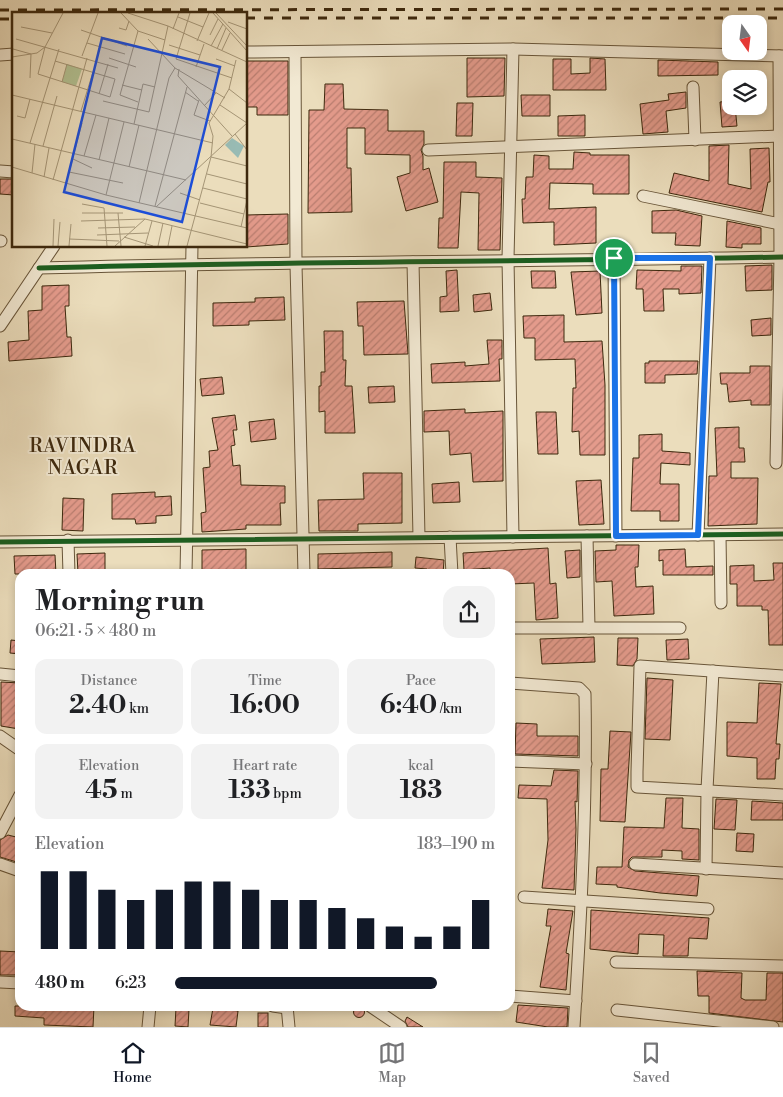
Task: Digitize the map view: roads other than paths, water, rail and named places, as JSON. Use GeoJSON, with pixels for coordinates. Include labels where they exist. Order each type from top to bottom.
{"type":"FeatureCollection","features":[{"type":"Feature","properties":{"kind":"street"},"geometry":{"type":"LineString","coordinates":[[513,49],[508,259],[513,537]]}},
{"type":"Feature","properties":{"kind":"street"},"geometry":{"type":"LineString","coordinates":[[248,52],[513,49],[781,56],[779,136],[781,257],[776,463]]}},
{"type":"Feature","properties":{"kind":"street"},"geometry":{"type":"LineString","coordinates":[[295,52],[296,265],[304,569]]}},
{"type":"Feature","properties":{"kind":"street"},"geometry":{"type":"LineString","coordinates":[[693,87],[696,140]]}},
{"type":"Feature","properties":{"kind":"street"},"geometry":{"type":"LineString","coordinates":[[428,150],[779,136]]}},
{"type":"Feature","properties":{"kind":"street"},"geometry":{"type":"LineString","coordinates":[[643,196],[780,224]]}},
{"type":"Feature","properties":{"kind":"street"},"geometry":{"type":"LineString","coordinates":[[0,326],[53,248]]}},
{"type":"Feature","properties":{"kind":"street"},"geometry":{"type":"LineString","coordinates":[[186,569],[192,248]]}},
{"type":"Feature","properties":{"kind":"street"},"geometry":{"type":"LineString","coordinates":[[39,268],[192,264],[296,265],[508,259],[781,257]]}},
{"type":"Feature","properties":{"kind":"street"},"geometry":{"type":"LineString","coordinates":[[614,258],[616,536]]}},
{"type":"Feature","properties":{"kind":"street"},"geometry":{"type":"LineString","coordinates":[[698,535],[710,258]]}},
{"type":"Feature","properties":{"kind":"street"},"geometry":{"type":"LineString","coordinates":[[413,262],[419,537]]}},
{"type":"Feature","properties":{"kind":"street"},"geometry":{"type":"LineString","coordinates":[[0,542],[783,534]]}},
{"type":"Feature","properties":{"kind":"street"},"geometry":{"type":"LineString","coordinates":[[720,535],[721,603]]}},
{"type":"Feature","properties":{"kind":"street"},"geometry":{"type":"LineString","coordinates":[[587,536],[589,628]]}},
{"type":"Feature","properties":{"kind":"street"},"geometry":{"type":"LineString","coordinates":[[450,537],[452,569]]}},
{"type":"Feature","properties":{"kind":"street"},"geometry":{"type":"LineString","coordinates":[[68,540],[69,569]]}},
{"type":"Feature","properties":{"kind":"street"},"geometry":{"type":"LineString","coordinates":[[515,628],[680,628]]}},
{"type":"Feature","properties":{"kind":"street"},"geometry":{"type":"LineString","coordinates":[[783,676],[640,666],[637,787],[783,795]]}},
{"type":"Feature","properties":{"kind":"street"},"geometry":{"type":"LineString","coordinates":[[706,869],[707,790],[713,671]]}},
{"type":"Feature","properties":{"kind":"street"},"geometry":{"type":"LineString","coordinates":[[0,674],[15,676]]}},
{"type":"Feature","properties":{"kind":"street"},"geometry":{"type":"LineString","coordinates":[[515,683],[580,688],[585,694],[586,764],[582,900],[574,1027]]}},
{"type":"Feature","properties":{"kind":"street"},"geometry":{"type":"LineString","coordinates":[[0,736],[15,746]]}},
{"type":"Feature","properties":{"kind":"street"},"geometry":{"type":"LineString","coordinates":[[515,761],[586,764]]}},
{"type":"Feature","properties":{"kind":"street"},"geometry":{"type":"LineString","coordinates":[[0,833],[15,804]]}},
{"type":"Feature","properties":{"kind":"street"},"geometry":{"type":"LineString","coordinates":[[0,864],[15,869]]}},
{"type":"Feature","properties":{"kind":"street"},"geometry":{"type":"LineString","coordinates":[[635,864],[783,873]]}},
{"type":"Feature","properties":{"kind":"street"},"geometry":{"type":"LineString","coordinates":[[524,897],[708,909]]}},
{"type":"Feature","properties":{"kind":"street"},"geometry":{"type":"LineString","coordinates":[[616,962],[783,966]]}},
{"type":"Feature","properties":{"kind":"street"},"geometry":{"type":"LineString","coordinates":[[0,982],[15,983]]}},
{"type":"Feature","properties":{"kind":"street"},"geometry":{"type":"LineString","coordinates":[[515,996],[576,1001]]}},
{"type":"Feature","properties":{"kind":"street"},"geometry":{"type":"LineString","coordinates":[[617,1010],[773,1027]]}},
{"type":"Feature","properties":{"kind":"street"},"geometry":{"type":"LineString","coordinates":[[148,1027],[150,1011]]}},
{"type":"Feature","properties":{"kind":"street"},"geometry":{"type":"LineString","coordinates":[[287,1011],[289,1027]]}},
{"type":"Feature","properties":{"kind":"street"},"geometry":{"type":"LineString","coordinates":[[383,1011],[384,1027]]}},
{"type":"Feature","properties":{"kind":"street"},"geometry":{"type":"LineString","coordinates":[[384,1011],[401,1027]]}},
{"type":"Feature","properties":{"kind":"railway"},"geometry":{"type":"LineString","coordinates":[[0,10],[783,9]]}},
{"type":"Feature","properties":{"kind":"railway"},"geometry":{"type":"LineString","coordinates":[[248,18],[783,18]]}},
{"type":"Feature","properties":{"kind":"railway"},"geometry":{"type":"LineString","coordinates":[[0,19],[12,19]]}},
{"type":"Feature","properties":{"kind":"district","name":"RAVINDRA NAGAR"},"geometry":{"type":"Point","coordinates":[83,456]}}]}
